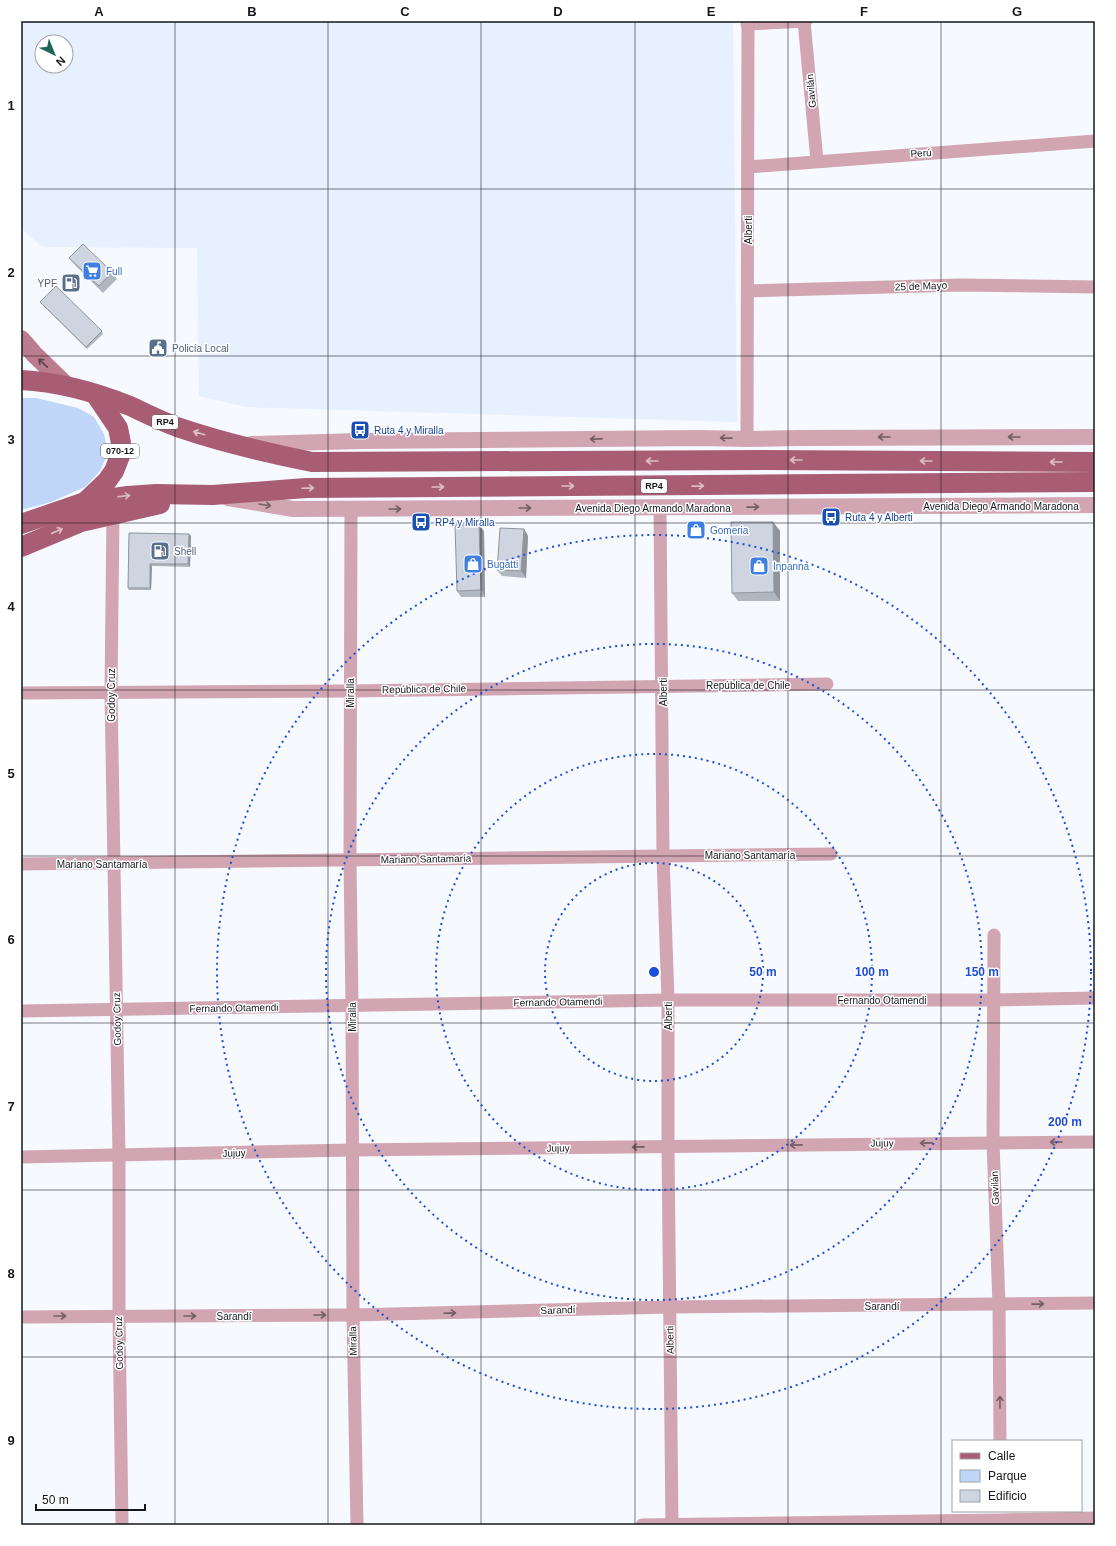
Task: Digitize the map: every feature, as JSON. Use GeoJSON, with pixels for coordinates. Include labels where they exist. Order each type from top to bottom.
{"type":"FeatureCollection","features":[{"type":"Feature","properties":{"kind":"main road"},"geometry":{"type":"LineString","coordinates":[[21,339],[66,385]]}},
{"type":"Feature","properties":{"kind":"main road","name":"RP4"},"geometry":{"type":"LineString","coordinates":[[21,380],[66,385],[129,406],[177,427],[286,457],[312,462],[763,460],[1095,462]]}},
{"type":"Feature","properties":{"kind":"main road","name":"070-12"},"geometry":{"type":"LineString","coordinates":[[85,502],[107,481],[114,471],[120,456],[121,443],[118,428],[95,394]]}},
{"type":"Feature","properties":{"kind":"main road","name":"Avenida Diego Armando Maradona"},"geometry":{"type":"LineString","coordinates":[[85,502],[156,494],[206,495],[306,488],[1095,482]]}},
{"type":"Feature","properties":{"kind":"main road"},"geometry":{"type":"LineString","coordinates":[[21,547],[69,526],[113,513],[206,495]]}},
{"type":"Feature","properties":{"kind":"main road","name":"RP4"},"geometry":{"type":"LineString","coordinates":[[21,524],[85,502]]}},
{"type":"Feature","properties":{"kind":"street"},"geometry":{"type":"LineString","coordinates":[[747,22],[805,21]]}},
{"type":"Feature","properties":{"kind":"street","name":"Gavilán"},"geometry":{"type":"LineString","coordinates":[[805,21],[817,161]]}},
{"type":"Feature","properties":{"kind":"street","name":"Alberti"},"geometry":{"type":"LineString","coordinates":[[747,22],[747,439]]}},
{"type":"Feature","properties":{"kind":"street","name":"Perú"},"geometry":{"type":"LineString","coordinates":[[748,167],[1095,141]]}},
{"type":"Feature","properties":{"kind":"street","name":"25 de Mayo"},"geometry":{"type":"LineString","coordinates":[[748,291],[960,285],[1095,287]]}},
{"type":"Feature","properties":{"kind":"street"},"geometry":{"type":"LineString","coordinates":[[237,444],[360,441],[700,438],[1095,437]]}},
{"type":"Feature","properties":{"kind":"street","name":"Avenida Diego Armando Maradona"},"geometry":{"type":"LineString","coordinates":[[206,495],[293,509],[1095,505]]}},
{"type":"Feature","properties":{"kind":"street","name":"Alberti"},"geometry":{"type":"LineString","coordinates":[[660,508],[663,686],[663,856],[668,1000],[669,1307],[672,1525]]}},
{"type":"Feature","properties":{"kind":"street","name":"Miralla"},"geometry":{"type":"LineString","coordinates":[[351,509],[350,860],[353,1315],[357,1525]]}},
{"type":"Feature","properties":{"kind":"street","name":"Godoy Cruz"},"geometry":{"type":"LineString","coordinates":[[113,513],[110,692],[117,1010],[122,1525]]}},
{"type":"Feature","properties":{"kind":"street","name":"República de Chile"},"geometry":{"type":"LineString","coordinates":[[21,693],[827,684]]}},
{"type":"Feature","properties":{"kind":"street","name":"Mariano Santamaría"},"geometry":{"type":"LineString","coordinates":[[21,864],[831,854]]}},
{"type":"Feature","properties":{"kind":"street","name":"Gavilán"},"geometry":{"type":"LineString","coordinates":[[994,935],[994,1142],[999,1305],[1000,1440]]}},
{"type":"Feature","properties":{"kind":"street","name":"Fernando Otamendi"},"geometry":{"type":"LineString","coordinates":[[21,1011],[668,1000],[993,1000],[1095,998]]}},
{"type":"Feature","properties":{"kind":"street","name":"Jujuy"},"geometry":{"type":"LineString","coordinates":[[21,1157],[352,1150],[1095,1142]]}},
{"type":"Feature","properties":{"kind":"street","name":"Sarandí"},"geometry":{"type":"LineString","coordinates":[[21,1317],[353,1315],[669,1307],[1095,1303]]}},
{"type":"Feature","properties":{"kind":"street"},"geometry":{"type":"LineString","coordinates":[[642,1525],[1095,1518]]}},
{"type":"Feature","properties":{"kind":"shaded area"},"geometry":{"type":"Polygon","coordinates":[[[21,21],[733,21],[737,422],[246,407],[199,396],[197,248],[42,247],[21,228],[21,21]]]}},
{"type":"Feature","properties":{"kind":"green space"},"geometry":{"type":"Polygon","coordinates":[[[21,398],[36,398],[78,408],[94,417],[104,434],[108,453],[100,471],[85,487],[51,502],[21,510],[21,398]]]}},
{"type":"Feature","properties":{"kind":"building"},"geometry":{"type":"Polygon","coordinates":[[[83,244],[112,272],[99,286],[69,258],[83,244]]]}},
{"type":"Feature","properties":{"kind":"building"},"geometry":{"type":"Polygon","coordinates":[[[56,286],[102,331],[86,347],[40,302],[56,286]]]}},
{"type":"Feature","properties":{"kind":"building","name":"Inpanna"},"geometry":{"type":"Polygon","coordinates":[[[731,522],[773,522],[774,592],[732,593],[731,522]]]}},
{"type":"Feature","properties":{"kind":"building","name":"Bugatti"},"geometry":{"type":"Polygon","coordinates":[[[455,525],[479,525],[481,590],[457,591],[455,525]]]}},
{"type":"Feature","properties":{"kind":"building"},"geometry":{"type":"Polygon","coordinates":[[[500,528],[524,529],[521,571],[497,570],[500,528]]]}},
{"type":"Feature","properties":{"kind":"building","name":"Shell"},"geometry":{"type":"Polygon","coordinates":[[[129,533],[189,534],[188,564],[150,564],[150,588],[128,588],[129,533]]]}},
{"type":"Feature","properties":{"kind":"place","name":"Full"},"geometry":{"type":"Point","coordinates":[92,271]}},
{"type":"Feature","properties":{"kind":"place","name":"YPF"},"geometry":{"type":"Point","coordinates":[71,283]}},
{"type":"Feature","properties":{"kind":"place","name":"Policía Local"},"geometry":{"type":"Point","coordinates":[158,348]}},
{"type":"Feature","properties":{"kind":"place","name":"Ruta 4 y Miralla"},"geometry":{"type":"Point","coordinates":[360,430]}},
{"type":"Feature","properties":{"kind":"place","name":"Ruta 4 y Alberti"},"geometry":{"type":"Point","coordinates":[831,517]}},
{"type":"Feature","properties":{"kind":"place","name":"RP4 y Miralla"},"geometry":{"type":"Point","coordinates":[421,522]}},
{"type":"Feature","properties":{"kind":"place","name":"Gomeria"},"geometry":{"type":"Point","coordinates":[696,530]}},
{"type":"Feature","properties":{"kind":"place","name":"Shell"},"geometry":{"type":"Point","coordinates":[160,551]}},
{"type":"Feature","properties":{"kind":"place","name":"Bugatti"},"geometry":{"type":"Point","coordinates":[473,564]}},
{"type":"Feature","properties":{"kind":"place","name":"Inpanna"},"geometry":{"type":"Point","coordinates":[759,566]}}]}
